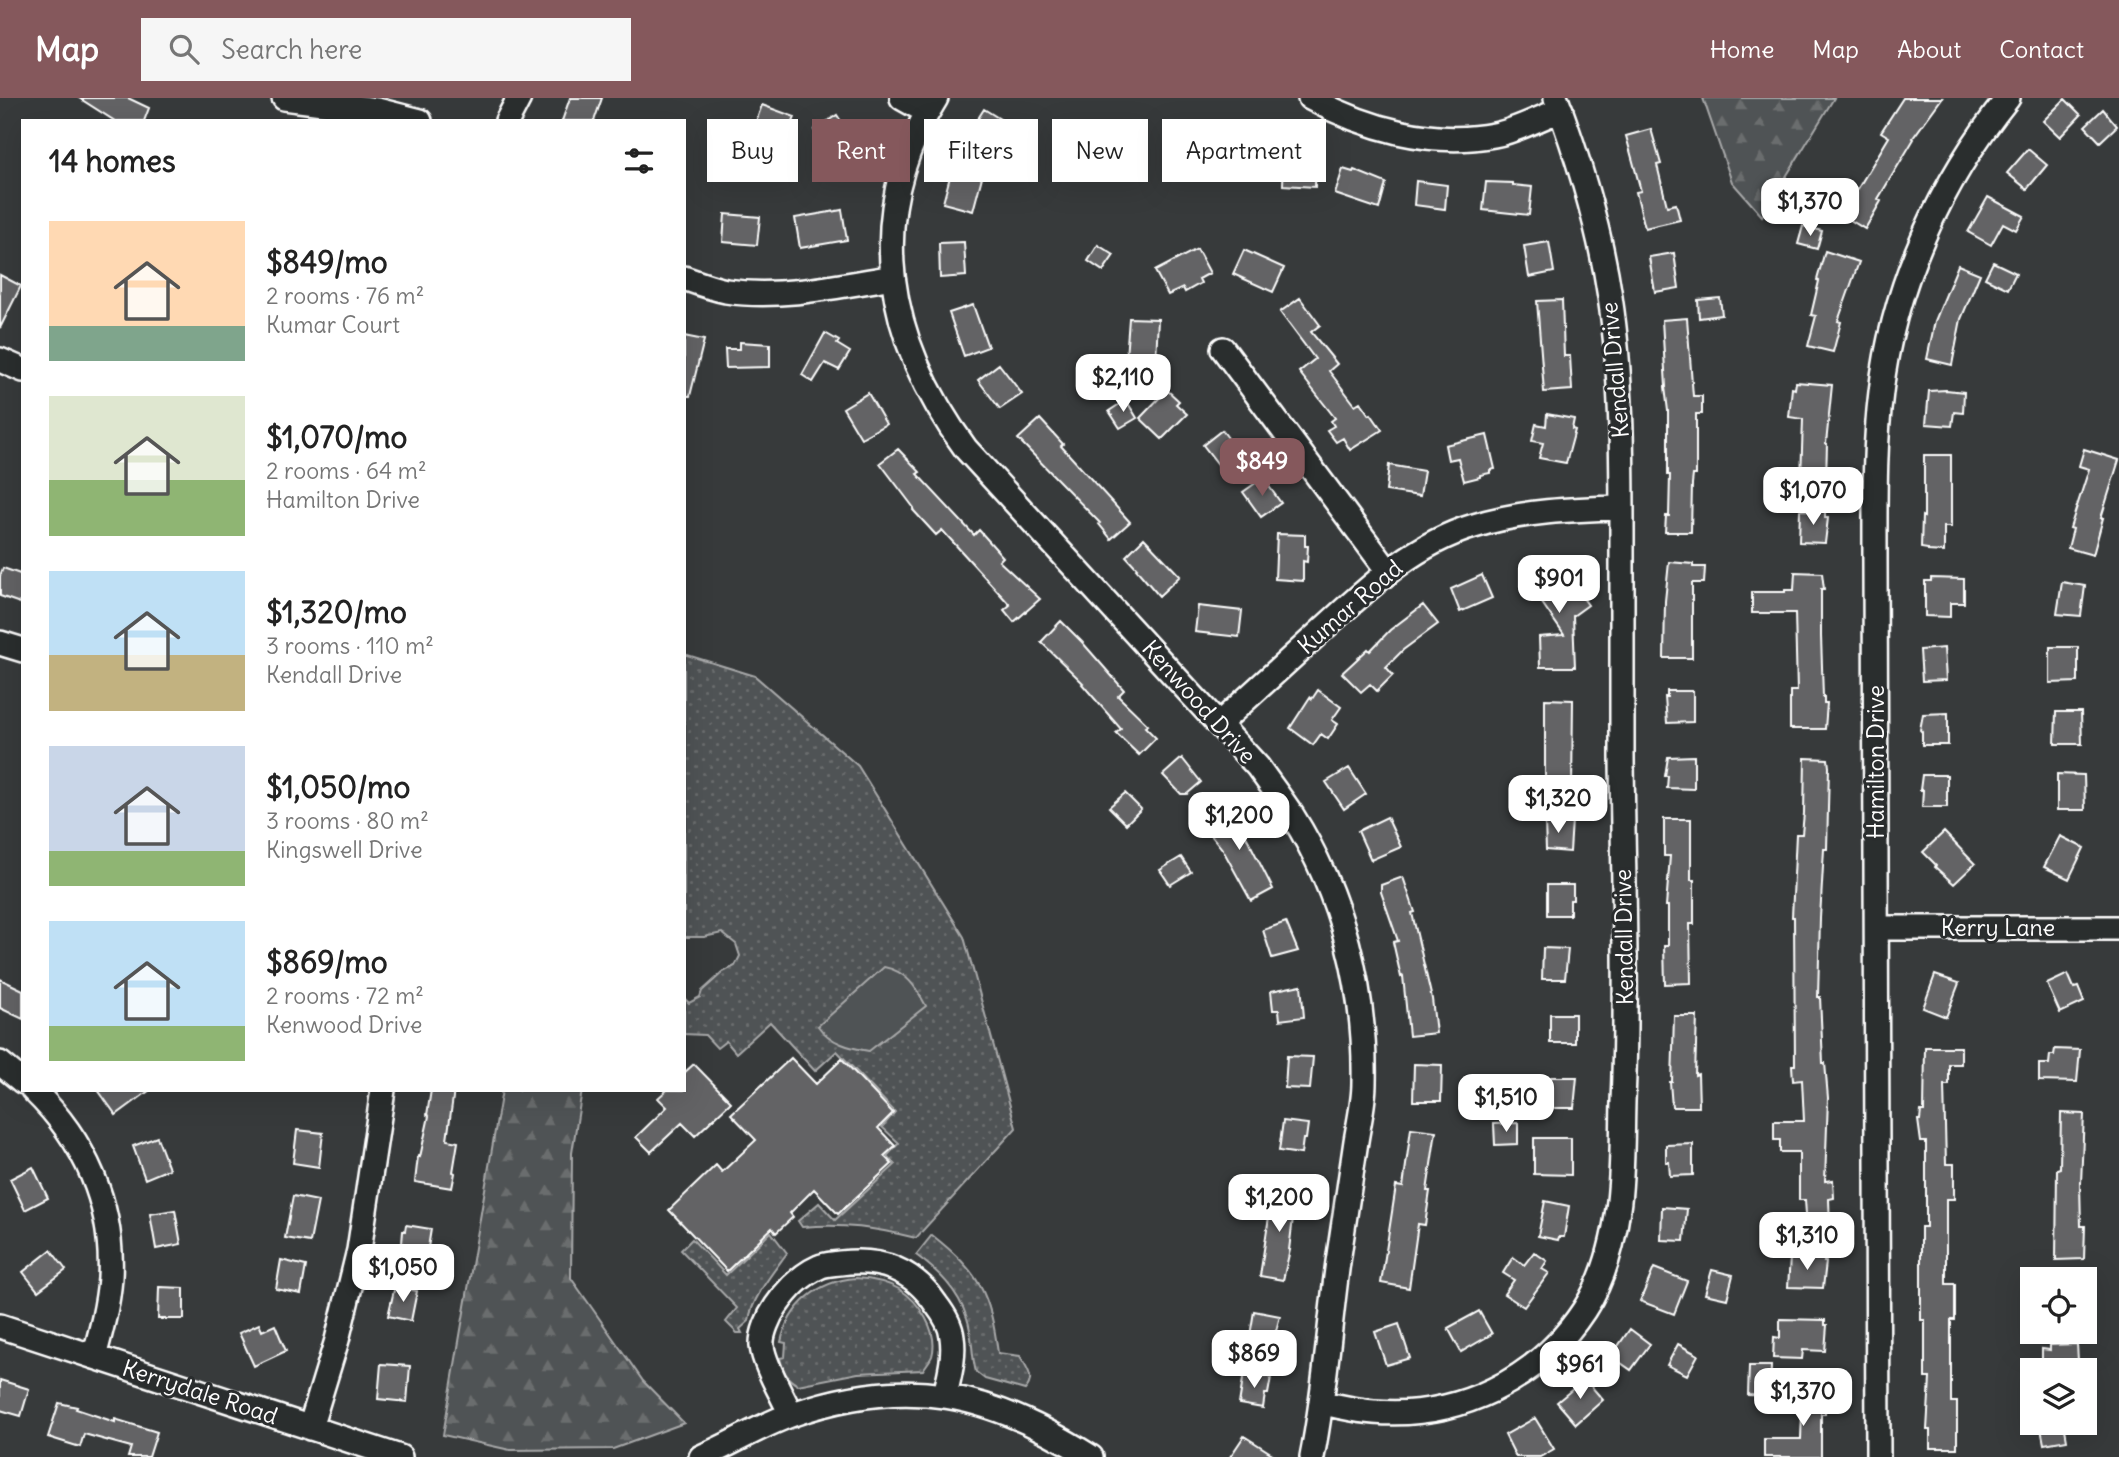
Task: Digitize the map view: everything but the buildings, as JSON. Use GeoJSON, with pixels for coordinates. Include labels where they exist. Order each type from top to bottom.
{"type":"FeatureCollection","features":[{"type":"Feature","properties":{"kind":"street"},"geometry":{"type":"LineString","coordinates":[[284,98],[377,110],[412,119]]}},
{"type":"Feature","properties":{"kind":"street"},"geometry":{"type":"LineString","coordinates":[[508,119],[519,98]]}},
{"type":"Feature","properties":{"kind":"street"},"geometry":{"type":"LineString","coordinates":[[902,98],[931,105]]}},
{"type":"Feature","properties":{"kind":"street"},"geometry":{"type":"LineString","coordinates":[[1310,98],[1344,116],[1379,128],[1415,135],[1459,138],[1495,135],[1558,104]]}},
{"type":"Feature","properties":{"kind":"street","name":"Hamilton Drive"},"geometry":{"type":"LineString","coordinates":[[1878,1457],[1876,441],[1890,337],[1919,247],[1941,199],[1967,154],[2008,98]]}},
{"type":"Feature","properties":{"kind":"street","name":"Kendall Drive"},"geometry":{"type":"LineString","coordinates":[[1321,1403],[1375,1412],[1410,1412],[1466,1401],[1500,1388],[1518,1378],[1562,1340],[1585,1308],[1603,1274],[1613,1243],[1619,1204],[1625,1048],[1619,377],[1610,299],[1598,233],[1582,171],[1558,104]]}},
{"type":"Feature","properties":{"kind":"street","name":"Kenwood Drive"},"geometry":{"type":"LineString","coordinates":[[931,105],[911,146],[900,184],[890,254],[898,308],[909,346],[927,390],[966,449],[1258,767],[1292,815],[1316,858],[1334,901],[1348,946],[1358,992],[1364,1086],[1312,1457]]}},
{"type":"Feature","properties":{"kind":"street"},"geometry":{"type":"LineString","coordinates":[[686,279],[725,290],[765,293],[806,291],[892,277]]}},
{"type":"Feature","properties":{"kind":"street"},"geometry":{"type":"LineString","coordinates":[[1223,349],[1388,571]]}},
{"type":"Feature","properties":{"kind":"street"},"geometry":{"type":"LineString","coordinates":[[0,360],[21,369]]}},
{"type":"Feature","properties":{"kind":"street","name":"Kumar Road"},"geometry":{"type":"LineString","coordinates":[[1220,723],[1388,571],[1415,552],[1475,525],[1529,514],[1584,508],[1622,508]]}},
{"type":"Feature","properties":{"kind":"street"},"geometry":{"type":"LineString","coordinates":[[0,643],[21,649]]}},
{"type":"Feature","properties":{"kind":"street","name":"Kerry Lane"},"geometry":{"type":"LineString","coordinates":[[1877,928],[2119,928]]}},
{"type":"Feature","properties":{"kind":"street"},"geometry":{"type":"LineString","coordinates":[[0,1063],[21,1080]]}},
{"type":"Feature","properties":{"kind":"street"},"geometry":{"type":"LineString","coordinates":[[35,1092],[76,1141],[91,1171],[102,1203],[109,1243],[110,1277],[106,1311],[94,1357]]}},
{"type":"Feature","properties":{"kind":"street"},"geometry":{"type":"LineString","coordinates":[[310,1428],[337,1340],[359,1250],[383,1092]]}},
{"type":"Feature","properties":{"kind":"street"},"geometry":{"type":"LineString","coordinates":[[791,1415],[762,1347],[771,1315],[796,1282],[820,1266],[877,1262],[907,1274],[928,1291],[952,1336],[953,1359],[945,1395]]}},
{"type":"Feature","properties":{"kind":"street","name":"Kerrydale Road"},"geometry":{"type":"LineString","coordinates":[[0,1326],[400,1457]]}},
{"type":"Feature","properties":{"kind":"street"},"geometry":{"type":"LineString","coordinates":[[701,1457],[791,1415],[831,1402],[891,1393],[945,1395],[978,1403],[1017,1416],[1055,1434],[1091,1457]]}},
{"type":"Feature","properties":{"kind":"green space"},"geometry":{"type":"Polygon","coordinates":[[[1703,98],[1834,98],[1762,216],[1732,182],[1703,98]]]}},
{"type":"Feature","properties":{"kind":"green space"},"geometry":{"type":"Polygon","coordinates":[[[686,655],[755,676],[858,766],[964,937],[1016,1128],[916,1238],[859,1227],[802,1227],[798,1221],[819,1203],[835,1220],[895,1165],[887,1156],[899,1143],[882,1127],[895,1112],[837,1051],[815,1071],[770,1022],[736,1053],[726,1041],[717,1048],[705,1035],[686,1034],[686,1000],[689,1003],[700,997],[702,991],[723,972],[735,966],[740,956],[736,944],[722,933],[686,937],[686,655]]]}},
{"type":"Feature","properties":{"kind":"green space"},"geometry":{"type":"Polygon","coordinates":[[[884,967],[904,976],[926,1006],[869,1051],[828,1037],[818,1026],[884,967]]]}},
{"type":"Feature","properties":{"kind":"green space"},"geometry":{"type":"Polygon","coordinates":[[[502,1092],[582,1092],[572,1153],[571,1278],[643,1381],[684,1423],[613,1449],[510,1450],[443,1435],[502,1092]]]}},
{"type":"Feature","properties":{"kind":"green space"},"geometry":{"type":"Polygon","coordinates":[[[771,1232],[787,1253],[758,1295],[749,1321],[740,1329],[742,1333],[737,1333],[726,1322],[737,1308],[681,1250],[692,1239],[726,1275],[771,1232]]]}},
{"type":"Feature","properties":{"kind":"green space"},"geometry":{"type":"Polygon","coordinates":[[[932,1235],[961,1261],[980,1286],[991,1315],[998,1353],[1020,1356],[1028,1369],[1030,1381],[1025,1390],[985,1379],[976,1372],[969,1324],[963,1308],[940,1275],[916,1255],[932,1235]]]}},
{"type":"Feature","properties":{"kind":"green space"},"geometry":{"type":"Polygon","coordinates":[[[856,1278],[888,1284],[914,1301],[926,1318],[933,1337],[931,1358],[923,1370],[858,1373],[798,1385],[786,1374],[780,1358],[785,1357],[786,1343],[781,1342],[791,1317],[807,1297],[818,1290],[829,1284],[856,1278]]]}}]}
